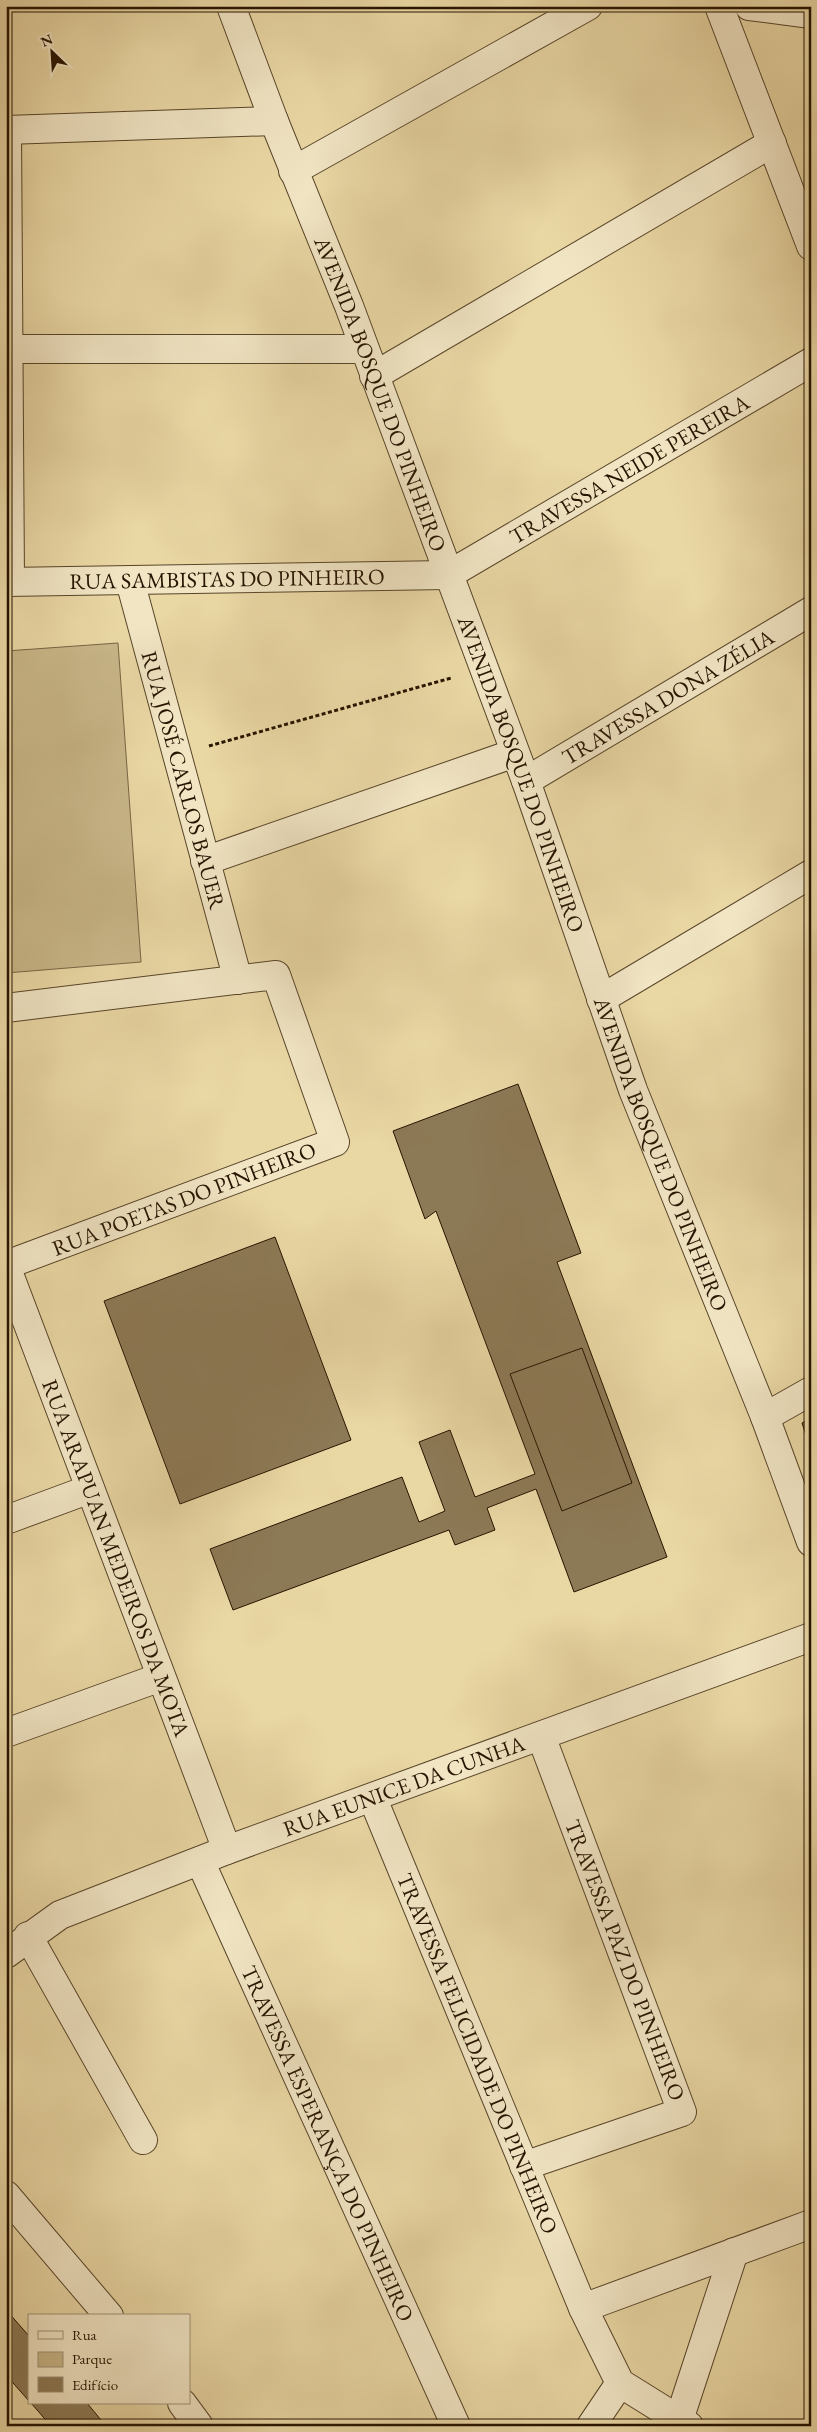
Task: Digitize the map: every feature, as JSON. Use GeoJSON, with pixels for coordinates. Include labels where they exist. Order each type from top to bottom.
{"type":"FeatureCollection","features":[{"type":"Feature","properties":{"kind":"street","name":"AVENIDA BOSQUE DO PINHEIRO"},"geometry":{"type":"LineString","coordinates":[[231,6],[293,171],[374,376],[526,781],[633,1090],[765,1418],[811,1542]]}},
{"type":"Feature","properties":{"kind":"street"},"geometry":{"type":"LineString","coordinates":[[293,171],[588,6]]}},
{"type":"Feature","properties":{"kind":"street"},"geometry":{"type":"LineString","coordinates":[[719,6],[811,246]]}},
{"type":"Feature","properties":{"kind":"street"},"geometry":{"type":"LineString","coordinates":[[749,6],[811,14]]}},
{"type":"Feature","properties":{"kind":"street"},"geometry":{"type":"LineString","coordinates":[[8,582],[9,349],[7,130],[274,121]]}},
{"type":"Feature","properties":{"kind":"street"},"geometry":{"type":"LineString","coordinates":[[374,376],[772,143]]}},
{"type":"Feature","properties":{"kind":"street"},"geometry":{"type":"LineString","coordinates":[[9,349],[364,350]]}},
{"type":"Feature","properties":{"kind":"street","name":"TRAVESSA NEIDE PEREIRA"},"geometry":{"type":"LineString","coordinates":[[448,575],[811,362]]}},
{"type":"Feature","properties":{"kind":"street","name":"RUA SAMBISTAS DO PINHEIRO"},"geometry":{"type":"LineString","coordinates":[[8,582],[448,575]]}},
{"type":"Feature","properties":{"kind":"street","name":"RUA JOSÉ CARLOS BAUER"},"geometry":{"type":"LineString","coordinates":[[130,580],[238,980]]}},
{"type":"Feature","properties":{"kind":"street","name":"TRAVESSA DONA ZÉLIA"},"geometry":{"type":"LineString","coordinates":[[526,781],[811,611]]}},
{"type":"Feature","properties":{"kind":"street"},"geometry":{"type":"LineString","coordinates":[[205,861],[515,753]]}},
{"type":"Feature","properties":{"kind":"street"},"geometry":{"type":"LineString","coordinates":[[601,999],[811,874]]}},
{"type":"Feature","properties":{"kind":"street","name":"RUA POETAS DO PINHEIRO"},"geometry":{"type":"LineString","coordinates":[[6,1008],[276,975],[334,1142],[6,1266]]}},
{"type":"Feature","properties":{"kind":"street","name":"RUA ARAPUAN MEDEIROS DA MOTA"},"geometry":{"type":"LineString","coordinates":[[6,1266],[17,1324],[90,1489],[227,1850]]}},
{"type":"Feature","properties":{"kind":"street"},"geometry":{"type":"LineString","coordinates":[[765,1418],[811,1391]]}},
{"type":"Feature","properties":{"kind":"street"},"geometry":{"type":"LineString","coordinates":[[6,1520],[90,1489]]}},
{"type":"Feature","properties":{"kind":"street","name":"RUA EUNICE DA CUNHA"},"geometry":{"type":"LineString","coordinates":[[6,1954],[28,1936],[60,1915],[227,1850],[373,1799],[811,1637]]}},
{"type":"Feature","properties":{"kind":"street"},"geometry":{"type":"LineString","coordinates":[[6,1733],[161,1677]]}},
{"type":"Feature","properties":{"kind":"street","name":"TRAVESSA PAZ DO PINHEIRO"},"geometry":{"type":"LineString","coordinates":[[524,2166],[682,2112],[541,1736]]}},
{"type":"Feature","properties":{"kind":"street","name":"TRAVESSA FELICIDADE DO PINHEIRO"},"geometry":{"type":"LineString","coordinates":[[373,1799],[582,2308],[620,2384]]}},
{"type":"Feature","properties":{"kind":"street","name":"TRAVESSA ESPERANÇA DO PINHEIRO"},"geometry":{"type":"LineString","coordinates":[[200,1860],[456,2426]]}},
{"type":"Feature","properties":{"kind":"street"},"geometry":{"type":"LineString","coordinates":[[28,1936],[143,2140]]}},
{"type":"Feature","properties":{"kind":"street"},"geometry":{"type":"LineString","coordinates":[[6,2195],[107,2314]]}},
{"type":"Feature","properties":{"kind":"street"},"geometry":{"type":"LineString","coordinates":[[582,2308],[811,2224]]}},
{"type":"Feature","properties":{"kind":"street"},"geometry":{"type":"LineString","coordinates":[[591,2426],[620,2384],[684,2423],[734,2252]]}},
{"type":"Feature","properties":{"kind":"street"},"geometry":{"type":"LineString","coordinates":[[183,2404],[199,2426]]}},
{"type":"Feature","properties":{"kind":"path"},"geometry":{"type":"LineString","coordinates":[[177,754],[483,669]]}},
{"type":"Feature","properties":{"kind":"green space"},"geometry":{"type":"Polygon","coordinates":[[[118,643],[141,962],[6,973],[6,651],[118,643]]]}},
{"type":"Feature","properties":{"kind":"building"},"geometry":{"type":"Polygon","coordinates":[[[518,1084],[581,1253],[557,1262],[667,1557],[574,1592],[536,1489],[487,1508],[495,1530],[455,1545],[449,1530],[233,1610],[210,1549],[402,1477],[419,1522],[445,1511],[419,1442],[450,1430],[475,1497],[535,1474],[436,1211],[425,1219],[393,1131],[518,1084]]]}},
{"type":"Feature","properties":{"kind":"building"},"geometry":{"type":"Polygon","coordinates":[[[275,1237],[351,1440],[180,1504],[104,1301],[275,1237]]]}},
{"type":"Feature","properties":{"kind":"building"},"geometry":{"type":"Polygon","coordinates":[[[582,1348],[632,1483],[562,1511],[510,1374],[582,1348]]]}},
{"type":"Feature","properties":{"kind":"building"},"geometry":{"type":"Polygon","coordinates":[[[811,1418],[811,1451],[802,1423],[811,1418]]]}},
{"type":"Feature","properties":{"kind":"building"},"geometry":{"type":"Polygon","coordinates":[[[8,2312],[28,2335],[28,2400],[6,2375],[8,2312]]]}},
{"type":"Feature","properties":{"kind":"building"},"geometry":{"type":"Polygon","coordinates":[[[32,2404],[88,2404],[106,2426],[51,2426],[32,2404]]]}}]}
